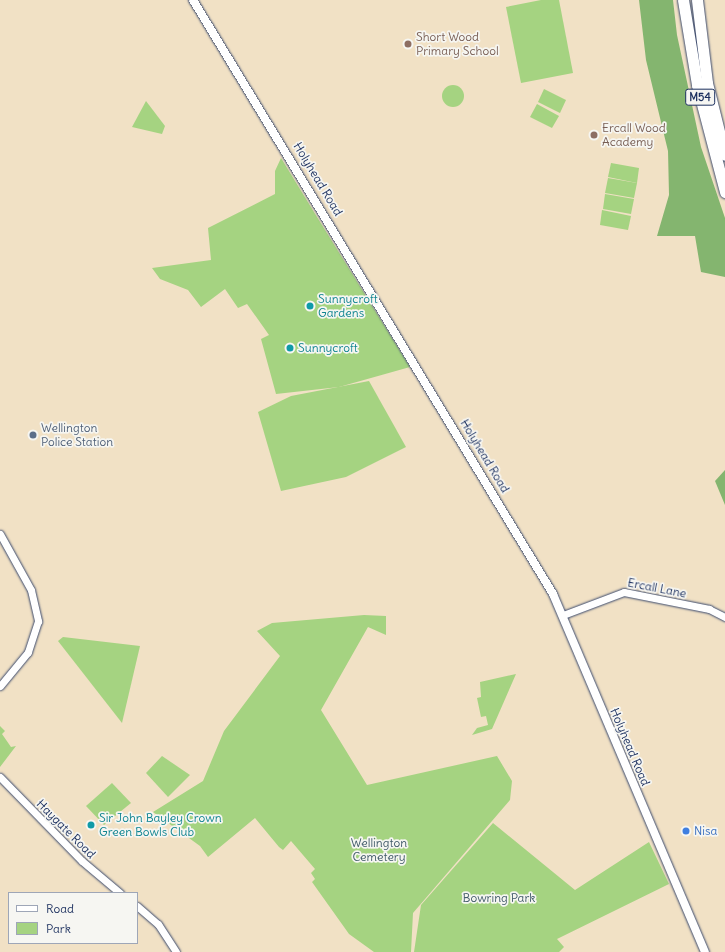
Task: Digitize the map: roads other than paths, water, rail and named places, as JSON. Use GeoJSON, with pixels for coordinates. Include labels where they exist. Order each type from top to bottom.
{"type":"FeatureCollection","features":[{"type":"Feature","properties":{"kind":"highway","name":"M54"},"geometry":{"type":"LineString","coordinates":[[683,0],[697,85],[725,192]]}},
{"type":"Feature","properties":{"kind":"highway","name":"M54"},"geometry":{"type":"LineString","coordinates":[[697,0],[707,83],[725,155]]}},
{"type":"Feature","properties":{"kind":"main road","name":"Holyhead Road"},"geometry":{"type":"LineString","coordinates":[[193,0],[429,386],[563,615],[704,952]]}},
{"type":"Feature","properties":{"kind":"street"},"geometry":{"type":"LineString","coordinates":[[0,534],[23,572],[38,616],[38,626],[28,652],[0,686]]}},
{"type":"Feature","properties":{"kind":"street","name":"Ercall Lane"},"geometry":{"type":"LineString","coordinates":[[563,615],[624,592],[710,609],[725,617]]}},
{"type":"Feature","properties":{"kind":"street","name":"Haygate Road"},"geometry":{"type":"LineString","coordinates":[[0,777],[82,860],[119,892]]}},
{"type":"Feature","properties":{"kind":"street"},"geometry":{"type":"LineString","coordinates":[[138,907],[158,924],[176,952]]}},
{"type":"Feature","properties":{"kind":"place","name":"Short Wood Primary School"},"geometry":{"type":"Point","coordinates":[408,44]}},
{"type":"Feature","properties":{"kind":"place","name":"Ercall Wood Academy"},"geometry":{"type":"Point","coordinates":[594,135]}},
{"type":"Feature","properties":{"kind":"place","name":"Sunnycroft Gardens"},"geometry":{"type":"Point","coordinates":[310,306]}},
{"type":"Feature","properties":{"kind":"place","name":"Sunnycroft"},"geometry":{"type":"Point","coordinates":[290,348]}},
{"type":"Feature","properties":{"kind":"place","name":"Wellington Police Station"},"geometry":{"type":"Point","coordinates":[33,435]}},
{"type":"Feature","properties":{"kind":"place","name":"Sir John Bayley Crown Green Bowls Club"},"geometry":{"type":"Point","coordinates":[91,825]}},
{"type":"Feature","properties":{"kind":"place","name":"Nisa"},"geometry":{"type":"Point","coordinates":[686,831]}},
{"type":"Feature","properties":{"kind":"park label","name":"Wellington Cemetery"},"geometry":{"type":"Point","coordinates":[379,850]}},
{"type":"Feature","properties":{"kind":"park label","name":"Bowring Park"},"geometry":{"type":"Point","coordinates":[499,898]}}]}
